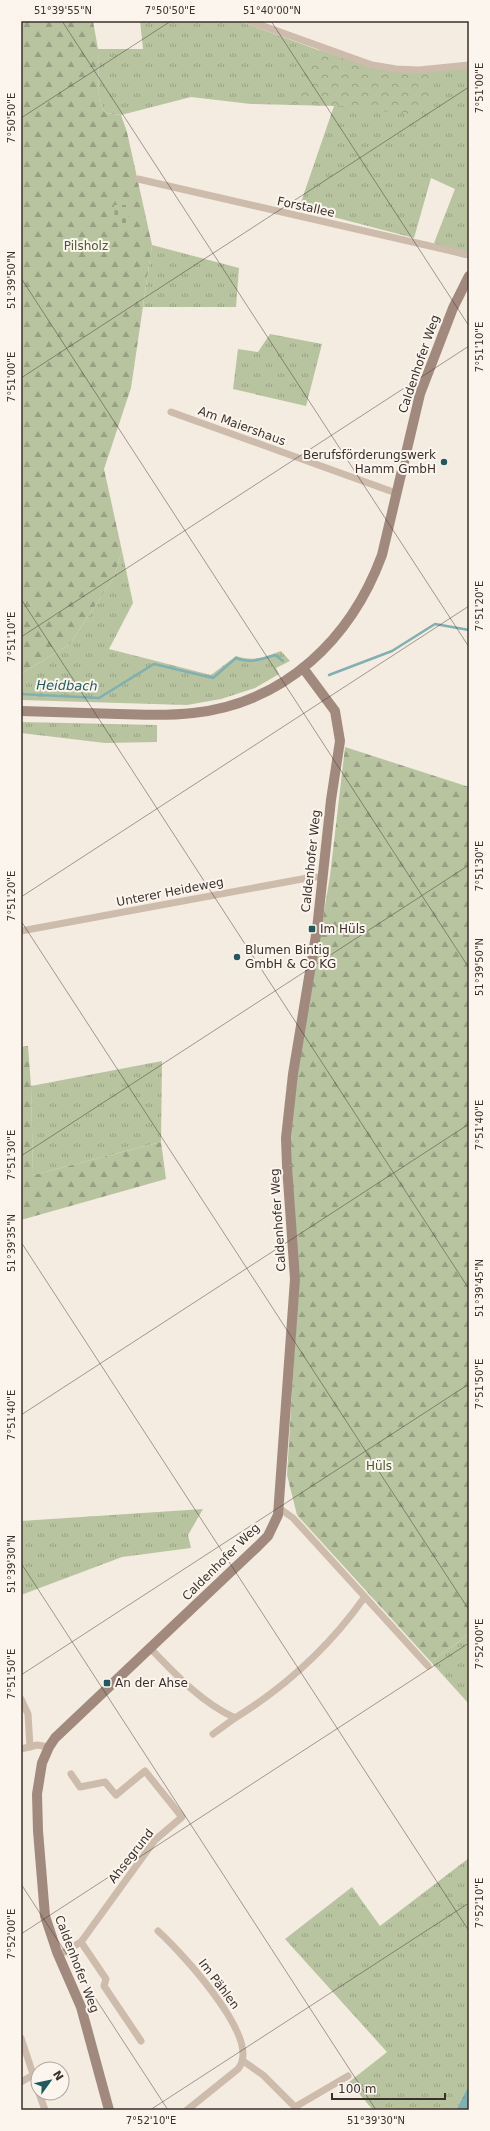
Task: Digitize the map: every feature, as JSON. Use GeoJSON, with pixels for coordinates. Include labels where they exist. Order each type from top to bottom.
{"type":"FeatureCollection","features":[{"type":"Feature","properties":{"kind":"main road","name":"Caldenhofer Weg"},"geometry":{"type":"LineString","coordinates":[[109,2110],[81,2007],[59,1955],[45,1916],[38,1831],[38,1780],[49,1748],[64,1729],[263,1541],[274,1526],[280,1508],[295,1279],[288,1189],[286,1138],[293,1074],[317,929],[339,731],[333,707],[303,668],[340,632],[367,592],[382,555],[420,394],[450,313],[469,276]]}},
{"type":"Feature","properties":{"kind":"main road"},"geometry":{"type":"LineString","coordinates":[[21,712],[164,715],[194,713],[225,707],[260,695],[303,668]]}},
{"type":"Feature","properties":{"kind":"street"},"geometry":{"type":"LineString","coordinates":[[249,21],[372,65],[396,69],[419,70],[469,65]]}},
{"type":"Feature","properties":{"kind":"street","name":"Forstallee"},"geometry":{"type":"LineString","coordinates":[[138,179],[469,255]]}},
{"type":"Feature","properties":{"kind":"street","name":"Am Maiershaus"},"geometry":{"type":"LineString","coordinates":[[171,412],[396,493]]}},
{"type":"Feature","properties":{"kind":"street","name":"Unterer Heideweg"},"geometry":{"type":"LineString","coordinates":[[21,931],[313,876],[322,877]]}},
{"type":"Feature","properties":{"kind":"street"},"geometry":{"type":"LineString","coordinates":[[280,1508],[293,1518],[364,1598],[428,1666]]}},
{"type":"Feature","properties":{"kind":"street"},"geometry":{"type":"LineString","coordinates":[[213,1734],[259,1703],[309,1662],[343,1628],[364,1598]]}},
{"type":"Feature","properties":{"kind":"street"},"geometry":{"type":"LineString","coordinates":[[150,1648],[192,1689],[208,1702],[235,1718]]}},
{"type":"Feature","properties":{"kind":"street"},"geometry":{"type":"LineString","coordinates":[[21,1699],[28,1714],[30,1747]]}},
{"type":"Feature","properties":{"kind":"street"},"geometry":{"type":"LineString","coordinates":[[21,1749],[37,1745],[49,1748]]}},
{"type":"Feature","properties":{"kind":"street","name":"Ahsegrund"},"geometry":{"type":"LineString","coordinates":[[59,1955],[80,1942],[155,1840],[182,1817],[145,1771],[116,1795],[105,1782],[80,1787],[71,1774]]}},
{"type":"Feature","properties":{"kind":"street","name":"Im Pählen"},"geometry":{"type":"LineString","coordinates":[[158,1931],[174,1945],[203,1978],[232,2021],[242,2046],[243,2061]]}},
{"type":"Feature","properties":{"kind":"street"},"geometry":{"type":"LineString","coordinates":[[80,1942],[106,1979],[104,1986],[141,2041]]}},
{"type":"Feature","properties":{"kind":"street"},"geometry":{"type":"LineString","coordinates":[[21,2038],[30,2066]]}},
{"type":"Feature","properties":{"kind":"street"},"geometry":{"type":"LineString","coordinates":[[187,2110],[232,2076],[243,2061],[263,2075],[295,2108],[348,2076]]}},
{"type":"Feature","properties":{"kind":"street"},"geometry":{"type":"LineString","coordinates":[[21,2082],[30,2077]]}},
{"type":"Feature","properties":{"kind":"green space","name":"Pilsholz"},"geometry":{"type":"Polygon","coordinates":[[[21,21],[93,21],[98,49],[99,98],[105,113],[121,115],[127,132],[152,245],[131,388],[104,469],[122,551],[114,577],[70,644],[21,674],[21,21]]]}},
{"type":"Feature","properties":{"kind":"green space"},"geometry":{"type":"Polygon","coordinates":[[[140,21],[239,21],[332,55],[390,70],[469,68],[469,252],[465,258],[451,254],[434,243],[455,189],[431,178],[414,238],[299,208],[334,106],[251,104],[191,97],[121,115],[105,113],[99,98],[98,49],[143,49],[140,21]]]}},
{"type":"Feature","properties":{"kind":"green space"},"geometry":{"type":"Polygon","coordinates":[[[320,50],[363,64],[436,71],[422,116],[335,105],[288,104],[320,50]]]}},
{"type":"Feature","properties":{"kind":"green space"},"geometry":{"type":"Polygon","coordinates":[[[114,205],[128,205],[129,223],[115,223],[114,205]]]}},
{"type":"Feature","properties":{"kind":"green space"},"geometry":{"type":"Polygon","coordinates":[[[152,245],[239,268],[236,307],[143,307],[152,245]]]}},
{"type":"Feature","properties":{"kind":"green space"},"geometry":{"type":"Polygon","coordinates":[[[270,334],[322,344],[306,406],[233,389],[238,349],[258,352],[270,334]]]}},
{"type":"Feature","properties":{"kind":"green space"},"geometry":{"type":"Polygon","coordinates":[[[122,551],[133,603],[109,649],[211,675],[236,656],[254,659],[281,651],[290,661],[276,668],[279,674],[255,688],[221,699],[187,705],[21,700],[21,674],[70,644],[114,577],[122,551]]]}},
{"type":"Feature","properties":{"kind":"green space"},"geometry":{"type":"Polygon","coordinates":[[[21,722],[157,725],[157,742],[105,743],[21,733],[21,722]]]}},
{"type":"Feature","properties":{"kind":"green space","name":"Hüls"},"geometry":{"type":"Polygon","coordinates":[[[345,747],[469,787],[469,1634],[431,1662],[297,1515],[287,1475],[297,1308],[291,1140],[296,1076],[330,876],[345,747]]]}},
{"type":"Feature","properties":{"kind":"green space"},"geometry":{"type":"Polygon","coordinates":[[[28,1046],[31,1086],[33,1175],[161,1142],[166,1179],[21,1220],[21,1047],[28,1046]]]}},
{"type":"Feature","properties":{"kind":"green space"},"geometry":{"type":"Polygon","coordinates":[[[162,1061],[161,1142],[33,1175],[31,1086],[162,1061]]]}},
{"type":"Feature","properties":{"kind":"green space"},"geometry":{"type":"Polygon","coordinates":[[[203,1509],[188,1535],[191,1548],[122,1557],[21,1595],[21,1521],[203,1509]]]}},
{"type":"Feature","properties":{"kind":"green space"},"geometry":{"type":"Polygon","coordinates":[[[469,1634],[469,1704],[431,1662],[469,1634]]]}},
{"type":"Feature","properties":{"kind":"green space"},"geometry":{"type":"Polygon","coordinates":[[[469,1858],[469,2085],[456,2110],[373,2110],[349,2082],[387,2052],[285,1939],[352,1887],[380,1926],[469,1858]]]}},
{"type":"Feature","properties":{"kind":"water"},"geometry":{"type":"Polygon","coordinates":[[[469,2085],[469,2110],[456,2110],[468,2087],[469,2085]]]}},
{"type":"Feature","properties":{"kind":"waterway","name":"Heidbach"},"geometry":{"type":"LineString","coordinates":[[329,675],[392,651],[435,624],[469,630]]}},
{"type":"Feature","properties":{"kind":"waterway","name":"Heidbach"},"geometry":{"type":"LineString","coordinates":[[21,694],[99,698],[154,664],[213,678],[236,658],[251,661],[275,655],[283,661]]}},
{"type":"Feature","properties":{"kind":"place","name":"Berufsförderungswerk Hamm GmbH"},"geometry":{"type":"Point","coordinates":[444,462]}},
{"type":"Feature","properties":{"kind":"place","name":"Im Hüls"},"geometry":{"type":"Point","coordinates":[312,929]}},
{"type":"Feature","properties":{"kind":"place","name":"Blumen Bintig GmbH & Co KG"},"geometry":{"type":"Point","coordinates":[237,957]}},
{"type":"Feature","properties":{"kind":"place","name":"An der Ahse"},"geometry":{"type":"Point","coordinates":[107,1683]}}]}
